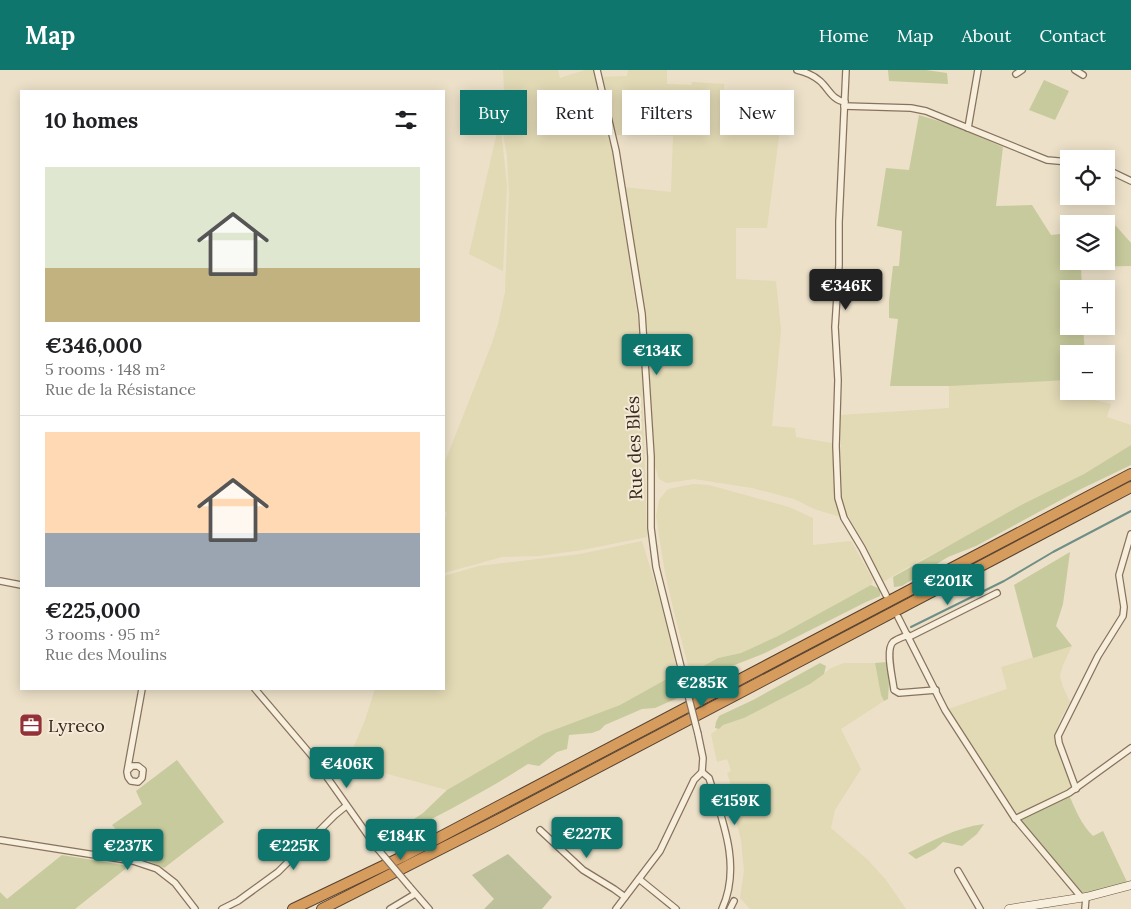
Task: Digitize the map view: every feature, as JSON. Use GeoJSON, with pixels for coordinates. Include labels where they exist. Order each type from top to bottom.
{"type":"FeatureCollection","features":[{"type":"Feature","properties":{"kind":"highway"},"geometry":{"type":"LineString","coordinates":[[293,909],[402,857],[1131,474]]}},
{"type":"Feature","properties":{"kind":"highway"},"geometry":{"type":"LineString","coordinates":[[322,909],[492,823],[1131,487]]}},
{"type":"Feature","properties":{"kind":"street","name":"Rue des Blés"},"geometry":{"type":"LineString","coordinates":[[597,70],[616,151],[642,314],[651,457],[652,528],[656,567],[698,734],[703,758],[702,772]]}},
{"type":"Feature","properties":{"kind":"street"},"geometry":{"type":"LineString","coordinates":[[797,70],[808,73],[820,81],[832,95],[845,104],[859,107],[911,108],[926,111],[1047,160],[1060,161]]}},
{"type":"Feature","properties":{"kind":"street"},"geometry":{"type":"LineString","coordinates":[[846,70],[839,222],[840,264],[834,344],[838,380],[836,446],[838,498],[840,511],[862,548],[886,595]]}},
{"type":"Feature","properties":{"kind":"street"},"geometry":{"type":"LineString","coordinates":[[968,128],[978,70]]}},
{"type":"Feature","properties":{"kind":"street"},"geometry":{"type":"LineString","coordinates":[[1075,70],[1083,75]]}},
{"type":"Feature","properties":{"kind":"street"},"geometry":{"type":"LineString","coordinates":[[1115,173],[1131,181]]}},
{"type":"Feature","properties":{"kind":"street"},"geometry":{"type":"LineString","coordinates":[[1076,788],[1058,736],[1098,656],[1122,616],[1124,607],[1119,575],[1131,534]]}},
{"type":"Feature","properties":{"kind":"street"},"geometry":{"type":"LineString","coordinates":[[0,581],[20,585]]}},
{"type":"Feature","properties":{"kind":"street"},"geometry":{"type":"LineString","coordinates":[[936,690],[899,693],[894,690],[890,646],[894,641],[997,593]]}},
{"type":"Feature","properties":{"kind":"street"},"geometry":{"type":"LineString","coordinates":[[898,617],[945,710],[1015,819],[1084,898],[1085,909]]}},
{"type":"Feature","properties":{"kind":"street"},"geometry":{"type":"LineString","coordinates":[[128,770],[142,690]]}},
{"type":"Feature","properties":{"kind":"street"},"geometry":{"type":"LineString","coordinates":[[256,690],[312,756],[377,848],[429,909]]}},
{"type":"Feature","properties":{"kind":"street"},"geometry":{"type":"LineString","coordinates":[[1015,819],[1076,788],[1113,759],[1131,748]]}},
{"type":"Feature","properties":{"kind":"street"},"geometry":{"type":"LineString","coordinates":[[616,909],[660,851],[694,780],[702,772],[709,778],[727,834],[729,884],[722,909]]}},
{"type":"Feature","properties":{"kind":"street"},"geometry":{"type":"LineString","coordinates":[[222,909],[278,872],[346,806]]}},
{"type":"Feature","properties":{"kind":"street"},"geometry":{"type":"LineString","coordinates":[[540,830],[583,870],[625,897]]}},
{"type":"Feature","properties":{"kind":"street"},"geometry":{"type":"LineString","coordinates":[[0,840],[133,861],[157,869],[175,883],[195,909]]}},
{"type":"Feature","properties":{"kind":"street"},"geometry":{"type":"LineString","coordinates":[[958,871],[980,909]]}},
{"type":"Feature","properties":{"kind":"street"},"geometry":{"type":"LineString","coordinates":[[639,879],[676,909]]}},
{"type":"Feature","properties":{"kind":"street"},"geometry":{"type":"LineString","coordinates":[[1009,909],[1084,898],[1131,885]]}},
{"type":"Feature","properties":{"kind":"street"},"geometry":{"type":"LineString","coordinates":[[390,909],[415,894]]}},
{"type":"Feature","properties":{"kind":"street"},"geometry":{"type":"LineString","coordinates":[[730,909],[734,901]]}},
{"type":"Feature","properties":{"kind":"shaded area"},"geometry":{"type":"Polygon","coordinates":[[[503,70],[558,70],[560,78],[585,70],[597,70],[599,77],[627,76],[628,70],[667,70],[667,84],[691,85],[692,82],[724,84],[724,90],[720,90],[720,135],[779,135],[767,228],[736,228],[736,279],[776,281],[781,330],[772,426],[795,428],[796,437],[832,443],[838,492],[844,518],[814,509],[794,499],[752,488],[694,479],[667,483],[659,479],[655,466],[644,312],[624,187],[671,192],[673,136],[612,135],[612,90],[537,90],[537,135],[609,135],[641,339],[647,537],[582,550],[539,556],[502,557],[445,573],[445,519],[447,512],[445,511],[445,461],[492,343],[505,292],[509,194],[507,156],[503,135],[527,135],[527,90],[504,90],[503,70]]]}},
{"type":"Feature","properties":{"kind":"shaded area"},"geometry":{"type":"Polygon","coordinates":[[[496,135],[502,135],[507,186],[503,271],[469,254],[496,135]]]}},
{"type":"Feature","properties":{"kind":"shaded area"},"geometry":{"type":"Polygon","coordinates":[[[1060,380],[1060,400],[1094,400],[1111,404],[1107,417],[1131,425],[1131,445],[1084,474],[1023,504],[883,582],[868,550],[844,509],[840,415],[949,408],[949,384],[1060,380]]]}},
{"type":"Feature","properties":{"kind":"shaded area"},"geometry":{"type":"Polygon","coordinates":[[[693,484],[709,485],[789,507],[813,518],[813,545],[851,541],[873,580],[871,585],[778,636],[741,653],[718,658],[696,670],[688,665],[675,616],[665,573],[656,516],[659,500],[668,489],[693,484]]]}},
{"type":"Feature","properties":{"kind":"shaded area"},"geometry":{"type":"Polygon","coordinates":[[[642,541],[660,600],[678,673],[620,705],[543,734],[447,790],[347,763],[365,720],[375,690],[445,690],[445,576],[479,566],[580,554],[642,541]]]}},
{"type":"Feature","properties":{"kind":"shaded area"},"geometry":{"type":"Polygon","coordinates":[[[1072,646],[1060,676],[1070,702],[1060,720],[1055,735],[1057,750],[1073,787],[1020,813],[1016,812],[948,709],[1007,689],[1001,667],[1072,646]]]}},
{"type":"Feature","properties":{"kind":"shaded area"},"geometry":{"type":"Polygon","coordinates":[[[844,663],[875,663],[881,695],[884,701],[841,729],[861,769],[835,810],[831,828],[868,860],[886,880],[906,909],[750,909],[740,898],[744,871],[741,840],[731,801],[730,782],[727,773],[731,771],[727,759],[717,762],[711,734],[723,725],[744,718],[810,684],[831,668],[844,663]]]}},
{"type":"Feature","properties":{"kind":"green space"},"geometry":{"type":"Polygon","coordinates":[[[888,70],[926,70],[947,73],[948,84],[889,81],[888,70]]]}},
{"type":"Feature","properties":{"kind":"green space"},"geometry":{"type":"Polygon","coordinates":[[[1044,80],[1069,91],[1055,120],[1029,110],[1044,80]]]}},
{"type":"Feature","properties":{"kind":"green space"},"geometry":{"type":"Polygon","coordinates":[[[919,115],[952,125],[1003,147],[996,206],[1032,205],[1051,235],[1060,234],[1060,270],[1081,270],[1082,280],[1060,280],[1060,335],[1084,335],[1084,345],[1060,345],[1060,380],[949,386],[890,386],[898,319],[889,318],[889,301],[893,266],[899,266],[902,231],[877,226],[886,168],[909,170],[919,115]]]}},
{"type":"Feature","properties":{"kind":"green space"},"geometry":{"type":"Polygon","coordinates":[[[1115,226],[1131,243],[1131,266],[1115,266],[1115,226]]]}},
{"type":"Feature","properties":{"kind":"green space"},"geometry":{"type":"Polygon","coordinates":[[[1131,445],[1131,465],[1081,489],[976,546],[948,557],[902,586],[894,587],[893,577],[1023,504],[1084,474],[1131,445]]]}},
{"type":"Feature","properties":{"kind":"green space"},"geometry":{"type":"Polygon","coordinates":[[[1070,552],[1063,604],[1056,626],[1072,646],[1033,658],[1014,585],[1070,552]]]}},
{"type":"Feature","properties":{"kind":"green space"},"geometry":{"type":"Polygon","coordinates":[[[871,585],[880,589],[880,596],[765,653],[714,673],[701,689],[694,685],[693,677],[696,670],[718,658],[741,653],[778,636],[871,585]]]}},
{"type":"Feature","properties":{"kind":"green space"},"geometry":{"type":"Polygon","coordinates":[[[887,662],[888,699],[884,701],[881,695],[875,663],[887,662]]]}},
{"type":"Feature","properties":{"kind":"green space"},"geometry":{"type":"Polygon","coordinates":[[[820,663],[826,666],[824,674],[810,684],[744,718],[723,725],[719,729],[715,728],[719,716],[753,700],[820,663]]]}},
{"type":"Feature","properties":{"kind":"green space"},"geometry":{"type":"Polygon","coordinates":[[[674,675],[681,685],[682,696],[655,708],[642,709],[605,725],[600,730],[592,733],[569,735],[567,749],[557,752],[539,766],[528,764],[478,794],[409,831],[391,840],[387,837],[423,813],[447,790],[543,734],[620,705],[674,675]]]}},
{"type":"Feature","properties":{"kind":"green space"},"geometry":{"type":"Polygon","coordinates":[[[177,760],[224,822],[164,868],[146,860],[97,851],[121,835],[112,825],[142,804],[136,791],[177,760]]]}},
{"type":"Feature","properties":{"kind":"green space"},"geometry":{"type":"Polygon","coordinates":[[[1069,795],[1082,822],[1093,836],[1103,831],[1128,884],[1083,893],[1022,822],[1026,816],[1069,795]]]}},
{"type":"Feature","properties":{"kind":"green space"},"geometry":{"type":"Polygon","coordinates":[[[984,824],[977,834],[962,846],[943,842],[935,849],[916,859],[908,853],[954,832],[984,824]]]}},
{"type":"Feature","properties":{"kind":"green space"},"geometry":{"type":"Polygon","coordinates":[[[508,854],[552,897],[542,909],[484,909],[494,899],[472,875],[508,854]]]}},
{"type":"Feature","properties":{"kind":"green space"},"geometry":{"type":"Polygon","coordinates":[[[62,855],[129,866],[75,909],[0,909],[0,892],[7,899],[62,855]]]}},
{"type":"Feature","properties":{"kind":"waterway"},"geometry":{"type":"LineString","coordinates":[[911,627],[1004,581],[1053,552],[1131,511]]}},
{"type":"Feature","properties":{"kind":"place","name":"Lyreco"},"geometry":{"type":"Point","coordinates":[31,725]}}]}
